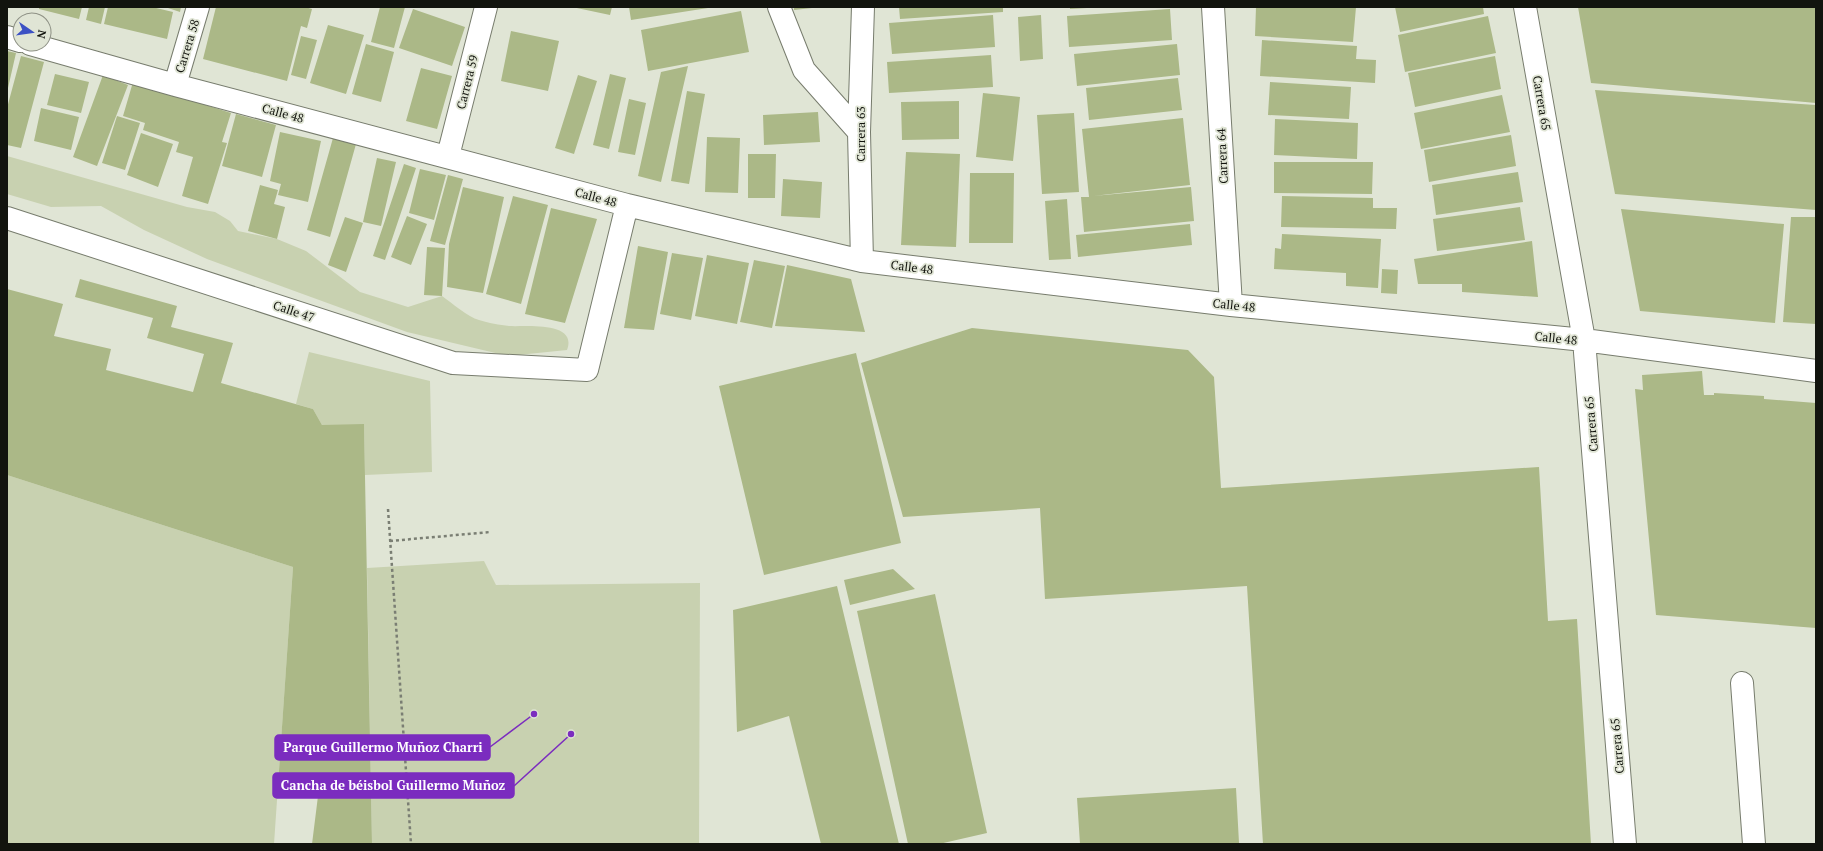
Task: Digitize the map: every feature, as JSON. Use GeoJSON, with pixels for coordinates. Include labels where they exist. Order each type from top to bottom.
{"type":"FeatureCollection","features":[{"type":"Feature","properties":{"kind":"street","name":"Carrera 58"},"geometry":{"type":"LineString","coordinates":[[175,85],[198,7]]}},
{"type":"Feature","properties":{"kind":"street","name":"Carrera 59"},"geometry":{"type":"LineString","coordinates":[[448,156],[486,7]]}},
{"type":"Feature","properties":{"kind":"street"},"geometry":{"type":"LineString","coordinates":[[779,7],[804,70],[860,132]]}},
{"type":"Feature","properties":{"kind":"street","name":"Carrera 63"},"geometry":{"type":"LineString","coordinates":[[862,261],[860,132],[863,7]]}},
{"type":"Feature","properties":{"kind":"street","name":"Carrera 64"},"geometry":{"type":"LineString","coordinates":[[1213,7],[1231,305]]}},
{"type":"Feature","properties":{"kind":"street","name":"Carrera 65"},"geometry":{"type":"LineString","coordinates":[[1526,7],[1584,340],[1625,844]]}},
{"type":"Feature","properties":{"kind":"street","name":"Calle 48"},"geometry":{"type":"LineString","coordinates":[[52,50],[175,85],[448,156],[627,205],[862,261],[1231,305],[1584,340],[1816,371]]}},
{"type":"Feature","properties":{"kind":"street","name":"Calle 47"},"geometry":{"type":"LineString","coordinates":[[7,218],[453,363],[587,370],[627,205]]}},
{"type":"Feature","properties":{"kind":"street"},"geometry":{"type":"LineString","coordinates":[[1742,683],[1754,844]]}},
{"type":"Feature","properties":{"kind":"path"},"geometry":{"type":"LineString","coordinates":[[388,509],[411,844]]}},
{"type":"Feature","properties":{"kind":"path"},"geometry":{"type":"LineString","coordinates":[[390,541],[490,532]]}},
{"type":"Feature","properties":{"kind":"green space"},"geometry":{"type":"Polygon","coordinates":[[[7,156],[187,207],[215,212],[230,221],[238,231],[277,239],[306,251],[360,292],[408,307],[442,296],[460,310],[483,321],[509,326],[537,326],[558,330],[565,334],[568,341],[567,350],[508,356],[407,332],[207,259],[144,230],[101,206],[51,207],[7,194],[7,156]]]}},
{"type":"Feature","properties":{"kind":"green space"},"geometry":{"type":"Polygon","coordinates":[[[309,352],[430,381],[432,472],[365,475],[364,425],[322,425],[313,409],[296,404],[309,352]]]}},
{"type":"Feature","properties":{"kind":"green space"},"geometry":{"type":"Polygon","coordinates":[[[7,475],[293,567],[274,844],[7,844],[7,475]]]}},
{"type":"Feature","properties":{"kind":"green space"},"geometry":{"type":"Polygon","coordinates":[[[484,561],[496,585],[700,583],[699,844],[372,844],[367,568],[484,561]]]}},
{"type":"Feature","properties":{"kind":"building"},"geometry":{"type":"Polygon","coordinates":[[[39,7],[82,7],[79,19],[39,9],[39,7]]]}},
{"type":"Feature","properties":{"kind":"building"},"geometry":{"type":"Polygon","coordinates":[[[89,7],[105,7],[101,24],[86,20],[89,7]]]}},
{"type":"Feature","properties":{"kind":"building"},"geometry":{"type":"Polygon","coordinates":[[[108,7],[152,7],[173,12],[167,39],[104,24],[108,7]]]}},
{"type":"Feature","properties":{"kind":"building"},"geometry":{"type":"Polygon","coordinates":[[[165,7],[181,7],[180,12],[165,7]]]}},
{"type":"Feature","properties":{"kind":"building"},"geometry":{"type":"Polygon","coordinates":[[[216,7],[305,7],[312,9],[307,28],[301,26],[287,81],[203,59],[216,7]]]}},
{"type":"Feature","properties":{"kind":"building"},"geometry":{"type":"Polygon","coordinates":[[[380,7],[405,7],[394,48],[371,42],[380,7]]]}},
{"type":"Feature","properties":{"kind":"building"},"geometry":{"type":"Polygon","coordinates":[[[572,7],[612,7],[610,15],[572,7]]]}},
{"type":"Feature","properties":{"kind":"building"},"geometry":{"type":"Polygon","coordinates":[[[629,7],[708,7],[708,8],[631,20],[629,7]]]}},
{"type":"Feature","properties":{"kind":"building"},"geometry":{"type":"Polygon","coordinates":[[[794,7],[812,7],[812,8],[794,10],[794,7]]]}},
{"type":"Feature","properties":{"kind":"building"},"geometry":{"type":"Polygon","coordinates":[[[899,7],[1003,7],[1003,12],[900,19],[899,7]]]}},
{"type":"Feature","properties":{"kind":"building"},"geometry":{"type":"Polygon","coordinates":[[[1070,7],[1087,7],[1087,8],[1070,9],[1070,7]]]}},
{"type":"Feature","properties":{"kind":"building"},"geometry":{"type":"Polygon","coordinates":[[[1256,7],[1356,7],[1353,42],[1255,36],[1256,7]]]}},
{"type":"Feature","properties":{"kind":"building"},"geometry":{"type":"Polygon","coordinates":[[[1395,7],[1483,7],[1484,14],[1400,32],[1395,7]]]}},
{"type":"Feature","properties":{"kind":"building"},"geometry":{"type":"Polygon","coordinates":[[[1578,7],[1816,7],[1816,103],[1591,83],[1578,7]]]}},
{"type":"Feature","properties":{"kind":"building"},"geometry":{"type":"Polygon","coordinates":[[[413,9],[465,27],[452,66],[399,48],[413,9]]]}},
{"type":"Feature","properties":{"kind":"building"},"geometry":{"type":"Polygon","coordinates":[[[1170,9],[1172,40],[1069,47],[1067,16],[1170,9]]]}},
{"type":"Feature","properties":{"kind":"building"},"geometry":{"type":"Polygon","coordinates":[[[741,11],[749,52],[648,71],[641,30],[741,11]]]}},
{"type":"Feature","properties":{"kind":"building"},"geometry":{"type":"Polygon","coordinates":[[[993,15],[995,47],[892,54],[889,23],[993,15]]]}},
{"type":"Feature","properties":{"kind":"building"},"geometry":{"type":"Polygon","coordinates":[[[1041,15],[1043,59],[1020,61],[1018,17],[1041,15]]]}},
{"type":"Feature","properties":{"kind":"building"},"geometry":{"type":"Polygon","coordinates":[[[1488,16],[1496,53],[1405,72],[1398,35],[1488,16]]]}},
{"type":"Feature","properties":{"kind":"building"},"geometry":{"type":"Polygon","coordinates":[[[328,25],[364,35],[346,94],[310,83],[328,25]]]}},
{"type":"Feature","properties":{"kind":"building"},"geometry":{"type":"Polygon","coordinates":[[[511,31],[559,41],[548,91],[501,81],[511,31]]]}},
{"type":"Feature","properties":{"kind":"building"},"geometry":{"type":"Polygon","coordinates":[[[301,36],[317,40],[306,79],[291,75],[301,36]]]}},
{"type":"Feature","properties":{"kind":"building"},"geometry":{"type":"Polygon","coordinates":[[[1262,40],[1357,46],[1356,59],[1376,60],[1375,83],[1260,76],[1262,40]]]}},
{"type":"Feature","properties":{"kind":"building"},"geometry":{"type":"Polygon","coordinates":[[[366,44],[394,52],[381,102],[352,94],[366,44]]]}},
{"type":"Feature","properties":{"kind":"building"},"geometry":{"type":"Polygon","coordinates":[[[1177,44],[1180,75],[1077,86],[1074,54],[1177,44]]]}},
{"type":"Feature","properties":{"kind":"building"},"geometry":{"type":"Polygon","coordinates":[[[7,51],[16,53],[8,88],[7,88],[7,51]]]}},
{"type":"Feature","properties":{"kind":"building"},"geometry":{"type":"Polygon","coordinates":[[[991,55],[993,87],[889,93],[887,62],[991,55]]]}},
{"type":"Feature","properties":{"kind":"building"},"geometry":{"type":"Polygon","coordinates":[[[21,56],[44,62],[21,148],[7,145],[7,108],[21,56]]]}},
{"type":"Feature","properties":{"kind":"building"},"geometry":{"type":"Polygon","coordinates":[[[1495,56],[1501,89],[1415,107],[1408,73],[1495,56]]]}},
{"type":"Feature","properties":{"kind":"building"},"geometry":{"type":"Polygon","coordinates":[[[688,66],[661,182],[638,176],[661,72],[688,66]]]}},
{"type":"Feature","properties":{"kind":"building"},"geometry":{"type":"Polygon","coordinates":[[[421,68],[452,76],[437,129],[406,121],[421,68]]]}},
{"type":"Feature","properties":{"kind":"building"},"geometry":{"type":"Polygon","coordinates":[[[55,74],[89,82],[81,113],[47,105],[55,74]]]}},
{"type":"Feature","properties":{"kind":"building"},"geometry":{"type":"Polygon","coordinates":[[[610,74],[626,78],[609,149],[593,145],[610,74]]]}},
{"type":"Feature","properties":{"kind":"building"},"geometry":{"type":"Polygon","coordinates":[[[103,75],[128,85],[97,166],[73,157],[103,75]]]}},
{"type":"Feature","properties":{"kind":"building"},"geometry":{"type":"Polygon","coordinates":[[[578,75],[597,81],[574,154],[555,148],[578,75]]]}},
{"type":"Feature","properties":{"kind":"building"},"geometry":{"type":"Polygon","coordinates":[[[1178,78],[1182,110],[1089,120],[1086,88],[1178,78]]]}},
{"type":"Feature","properties":{"kind":"building"},"geometry":{"type":"Polygon","coordinates":[[[133,82],[231,113],[222,142],[227,143],[208,204],[182,196],[193,157],[176,152],[179,142],[143,130],[145,123],[123,116],[133,82]]]}},
{"type":"Feature","properties":{"kind":"building"},"geometry":{"type":"Polygon","coordinates":[[[1270,82],[1351,87],[1349,119],[1268,115],[1270,82]]]}},
{"type":"Feature","properties":{"kind":"building"},"geometry":{"type":"Polygon","coordinates":[[[1595,90],[1816,105],[1816,210],[1615,194],[1595,90]]]}},
{"type":"Feature","properties":{"kind":"building"},"geometry":{"type":"Polygon","coordinates":[[[687,91],[705,94],[689,184],[671,181],[687,91]]]}},
{"type":"Feature","properties":{"kind":"building"},"geometry":{"type":"Polygon","coordinates":[[[983,93],[1020,97],[1013,161],[976,157],[983,93]]]}},
{"type":"Feature","properties":{"kind":"building"},"geometry":{"type":"Polygon","coordinates":[[[1502,95],[1510,132],[1421,149],[1414,113],[1502,95]]]}},
{"type":"Feature","properties":{"kind":"building"},"geometry":{"type":"Polygon","coordinates":[[[629,99],[646,103],[635,155],[618,152],[629,99]]]}},
{"type":"Feature","properties":{"kind":"building"},"geometry":{"type":"Polygon","coordinates":[[[959,101],[959,139],[902,140],[901,102],[959,101]]]}},
{"type":"Feature","properties":{"kind":"building"},"geometry":{"type":"Polygon","coordinates":[[[41,108],[79,117],[71,150],[34,141],[41,108]]]}},
{"type":"Feature","properties":{"kind":"building"},"geometry":{"type":"Polygon","coordinates":[[[818,112],[820,142],[764,145],[763,115],[818,112]]]}},
{"type":"Feature","properties":{"kind":"building"},"geometry":{"type":"Polygon","coordinates":[[[1074,113],[1079,192],[1042,194],[1037,115],[1074,113]]]}},
{"type":"Feature","properties":{"kind":"building"},"geometry":{"type":"Polygon","coordinates":[[[236,114],[276,125],[262,177],[222,166],[236,114]]]}},
{"type":"Feature","properties":{"kind":"building"},"geometry":{"type":"Polygon","coordinates":[[[117,116],[140,123],[125,170],[102,163],[117,116]]]}},
{"type":"Feature","properties":{"kind":"building"},"geometry":{"type":"Polygon","coordinates":[[[1183,118],[1190,185],[1093,196],[1191,187],[1194,221],[1084,232],[1081,197],[1089,197],[1082,129],[1183,118]]]}},
{"type":"Feature","properties":{"kind":"building"},"geometry":{"type":"Polygon","coordinates":[[[1275,119],[1358,123],[1357,159],[1274,155],[1275,119]]]}},
{"type":"Feature","properties":{"kind":"building"},"geometry":{"type":"Polygon","coordinates":[[[280,132],[321,141],[308,202],[278,195],[281,184],[270,181],[280,132]]]}},
{"type":"Feature","properties":{"kind":"building"},"geometry":{"type":"Polygon","coordinates":[[[141,133],[173,144],[158,187],[127,175],[141,133]]]}},
{"type":"Feature","properties":{"kind":"building"},"geometry":{"type":"Polygon","coordinates":[[[1511,135],[1516,166],[1429,182],[1424,150],[1511,135]]]}},
{"type":"Feature","properties":{"kind":"building"},"geometry":{"type":"Polygon","coordinates":[[[707,137],[740,138],[738,193],[705,192],[707,137]]]}},
{"type":"Feature","properties":{"kind":"building"},"geometry":{"type":"Polygon","coordinates":[[[333,138],[356,144],[330,237],[307,230],[333,138]]]}},
{"type":"Feature","properties":{"kind":"building"},"geometry":{"type":"Polygon","coordinates":[[[906,152],[960,154],[956,247],[901,245],[906,152]]]}},
{"type":"Feature","properties":{"kind":"building"},"geometry":{"type":"Polygon","coordinates":[[[748,154],[776,154],[775,198],[748,198],[748,154]]]}},
{"type":"Feature","properties":{"kind":"building"},"geometry":{"type":"Polygon","coordinates":[[[377,158],[396,162],[381,226],[363,222],[377,158]]]}},
{"type":"Feature","properties":{"kind":"building"},"geometry":{"type":"Polygon","coordinates":[[[1274,162],[1373,162],[1372,194],[1274,193],[1274,162]]]}},
{"type":"Feature","properties":{"kind":"building"},"geometry":{"type":"Polygon","coordinates":[[[404,164],[416,168],[385,260],[373,256],[404,164]]]}},
{"type":"Feature","properties":{"kind":"building"},"geometry":{"type":"Polygon","coordinates":[[[420,169],[446,175],[434,220],[409,213],[420,169]]]}},
{"type":"Feature","properties":{"kind":"building"},"geometry":{"type":"Polygon","coordinates":[[[1518,172],[1523,202],[1436,215],[1432,185],[1518,172]]]}},
{"type":"Feature","properties":{"kind":"building"},"geometry":{"type":"Polygon","coordinates":[[[970,173],[1014,173],[1013,243],[969,243],[970,173]]]}},
{"type":"Feature","properties":{"kind":"building"},"geometry":{"type":"Polygon","coordinates":[[[448,175],[463,179],[445,245],[430,241],[448,175]]]}},
{"type":"Feature","properties":{"kind":"building"},"geometry":{"type":"Polygon","coordinates":[[[783,179],[822,182],[820,218],[781,216],[783,179]]]}},
{"type":"Feature","properties":{"kind":"building"},"geometry":{"type":"Polygon","coordinates":[[[260,185],[278,190],[274,204],[285,207],[277,239],[248,231],[260,185]]]}},
{"type":"Feature","properties":{"kind":"building"},"geometry":{"type":"Polygon","coordinates":[[[463,187],[504,197],[483,293],[447,287],[449,244],[463,187]]]}},
{"type":"Feature","properties":{"kind":"building"},"geometry":{"type":"Polygon","coordinates":[[[513,196],[548,205],[521,304],[486,294],[513,196]]]}},
{"type":"Feature","properties":{"kind":"building"},"geometry":{"type":"Polygon","coordinates":[[[1282,196],[1373,198],[1373,208],[1397,208],[1396,229],[1281,227],[1282,196]]]}},
{"type":"Feature","properties":{"kind":"building"},"geometry":{"type":"Polygon","coordinates":[[[1067,199],[1071,259],[1049,260],[1045,201],[1067,199]]]}},
{"type":"Feature","properties":{"kind":"building"},"geometry":{"type":"Polygon","coordinates":[[[1520,207],[1525,240],[1437,251],[1433,219],[1520,207]]]}},
{"type":"Feature","properties":{"kind":"building"},"geometry":{"type":"Polygon","coordinates":[[[551,208],[597,219],[565,323],[525,314],[551,208]]]}},
{"type":"Feature","properties":{"kind":"building"},"geometry":{"type":"Polygon","coordinates":[[[1621,209],[1784,224],[1775,323],[1640,311],[1621,209]]]}},
{"type":"Feature","properties":{"kind":"building"},"geometry":{"type":"Polygon","coordinates":[[[407,216],[427,224],[411,265],[391,257],[407,216]]]}},
{"type":"Feature","properties":{"kind":"building"},"geometry":{"type":"Polygon","coordinates":[[[345,217],[363,223],[346,272],[328,265],[345,217]]]}},
{"type":"Feature","properties":{"kind":"building"},"geometry":{"type":"Polygon","coordinates":[[[1791,217],[1816,217],[1816,324],[1783,322],[1791,217]]]}},
{"type":"Feature","properties":{"kind":"building"},"geometry":{"type":"Polygon","coordinates":[[[1190,224],[1192,245],[1078,257],[1076,235],[1190,224]]]}},
{"type":"Feature","properties":{"kind":"building"},"geometry":{"type":"Polygon","coordinates":[[[1282,234],[1381,239],[1378,288],[1346,286],[1346,273],[1274,269],[1275,248],[1281,249],[1282,234]]]}},
{"type":"Feature","properties":{"kind":"building"},"geometry":{"type":"Polygon","coordinates":[[[1532,241],[1538,297],[1462,292],[1462,284],[1418,284],[1414,259],[1532,241]]]}},
{"type":"Feature","properties":{"kind":"building"},"geometry":{"type":"Polygon","coordinates":[[[638,246],[668,252],[654,330],[624,328],[638,246]]]}},
{"type":"Feature","properties":{"kind":"building"},"geometry":{"type":"Polygon","coordinates":[[[427,247],[445,248],[442,296],[424,295],[427,247]]]}},
{"type":"Feature","properties":{"kind":"building"},"geometry":{"type":"Polygon","coordinates":[[[672,253],[703,258],[691,320],[660,314],[672,253]]]}},
{"type":"Feature","properties":{"kind":"building"},"geometry":{"type":"Polygon","coordinates":[[[707,255],[749,263],[737,324],[695,316],[707,255]]]}},
{"type":"Feature","properties":{"kind":"building"},"geometry":{"type":"Polygon","coordinates":[[[754,260],[785,266],[772,328],[740,322],[754,260]]]}},
{"type":"Feature","properties":{"kind":"building"},"geometry":{"type":"Polygon","coordinates":[[[787,265],[851,279],[865,332],[775,326],[787,265]]]}},
{"type":"Feature","properties":{"kind":"building"},"geometry":{"type":"Polygon","coordinates":[[[1382,269],[1398,270],[1397,294],[1381,293],[1382,269]]]}},
{"type":"Feature","properties":{"kind":"building"},"geometry":{"type":"Polygon","coordinates":[[[80,279],[177,306],[171,327],[233,343],[221,383],[313,409],[322,425],[364,424],[372,844],[312,844],[319,788],[278,785],[293,567],[7,475],[7,289],[63,304],[54,336],[111,349],[106,370],[193,392],[204,354],[147,338],[153,318],[75,297],[80,279]]]}},
{"type":"Feature","properties":{"kind":"building"},"geometry":{"type":"Polygon","coordinates":[[[972,328],[1188,350],[1214,377],[1221,488],[1539,467],[1548,621],[1577,619],[1591,844],[1263,844],[1247,586],[1045,599],[1040,508],[903,517],[861,363],[972,328]]]}},
{"type":"Feature","properties":{"kind":"building"},"geometry":{"type":"Polygon","coordinates":[[[856,353],[901,543],[764,575],[719,386],[856,353]]]}},
{"type":"Feature","properties":{"kind":"building"},"geometry":{"type":"Polygon","coordinates":[[[1702,371],[1704,395],[1714,395],[1714,393],[1764,396],[1764,399],[1816,403],[1816,628],[1656,615],[1635,389],[1643,390],[1642,375],[1702,371]]]}},
{"type":"Feature","properties":{"kind":"building"},"geometry":{"type":"Polygon","coordinates":[[[893,569],[915,589],[850,605],[844,580],[893,569]]]}},
{"type":"Feature","properties":{"kind":"building"},"geometry":{"type":"Polygon","coordinates":[[[837,586],[899,844],[821,844],[789,716],[737,732],[733,610],[837,586]]]}},
{"type":"Feature","properties":{"kind":"building"},"geometry":{"type":"Polygon","coordinates":[[[935,594],[987,833],[939,844],[908,844],[857,611],[935,594]]]}},
{"type":"Feature","properties":{"kind":"building"},"geometry":{"type":"Polygon","coordinates":[[[1236,788],[1239,843],[1080,844],[1077,798],[1236,788]]]}},
{"type":"Feature","properties":{"kind":"place","name":"Parque Guillermo Muñoz Charri"},"geometry":{"type":"Point","coordinates":[534,714]}},
{"type":"Feature","properties":{"kind":"place","name":"Cancha de béisbol Guillermo Muñoz"},"geometry":{"type":"Point","coordinates":[571,734]}}]}
